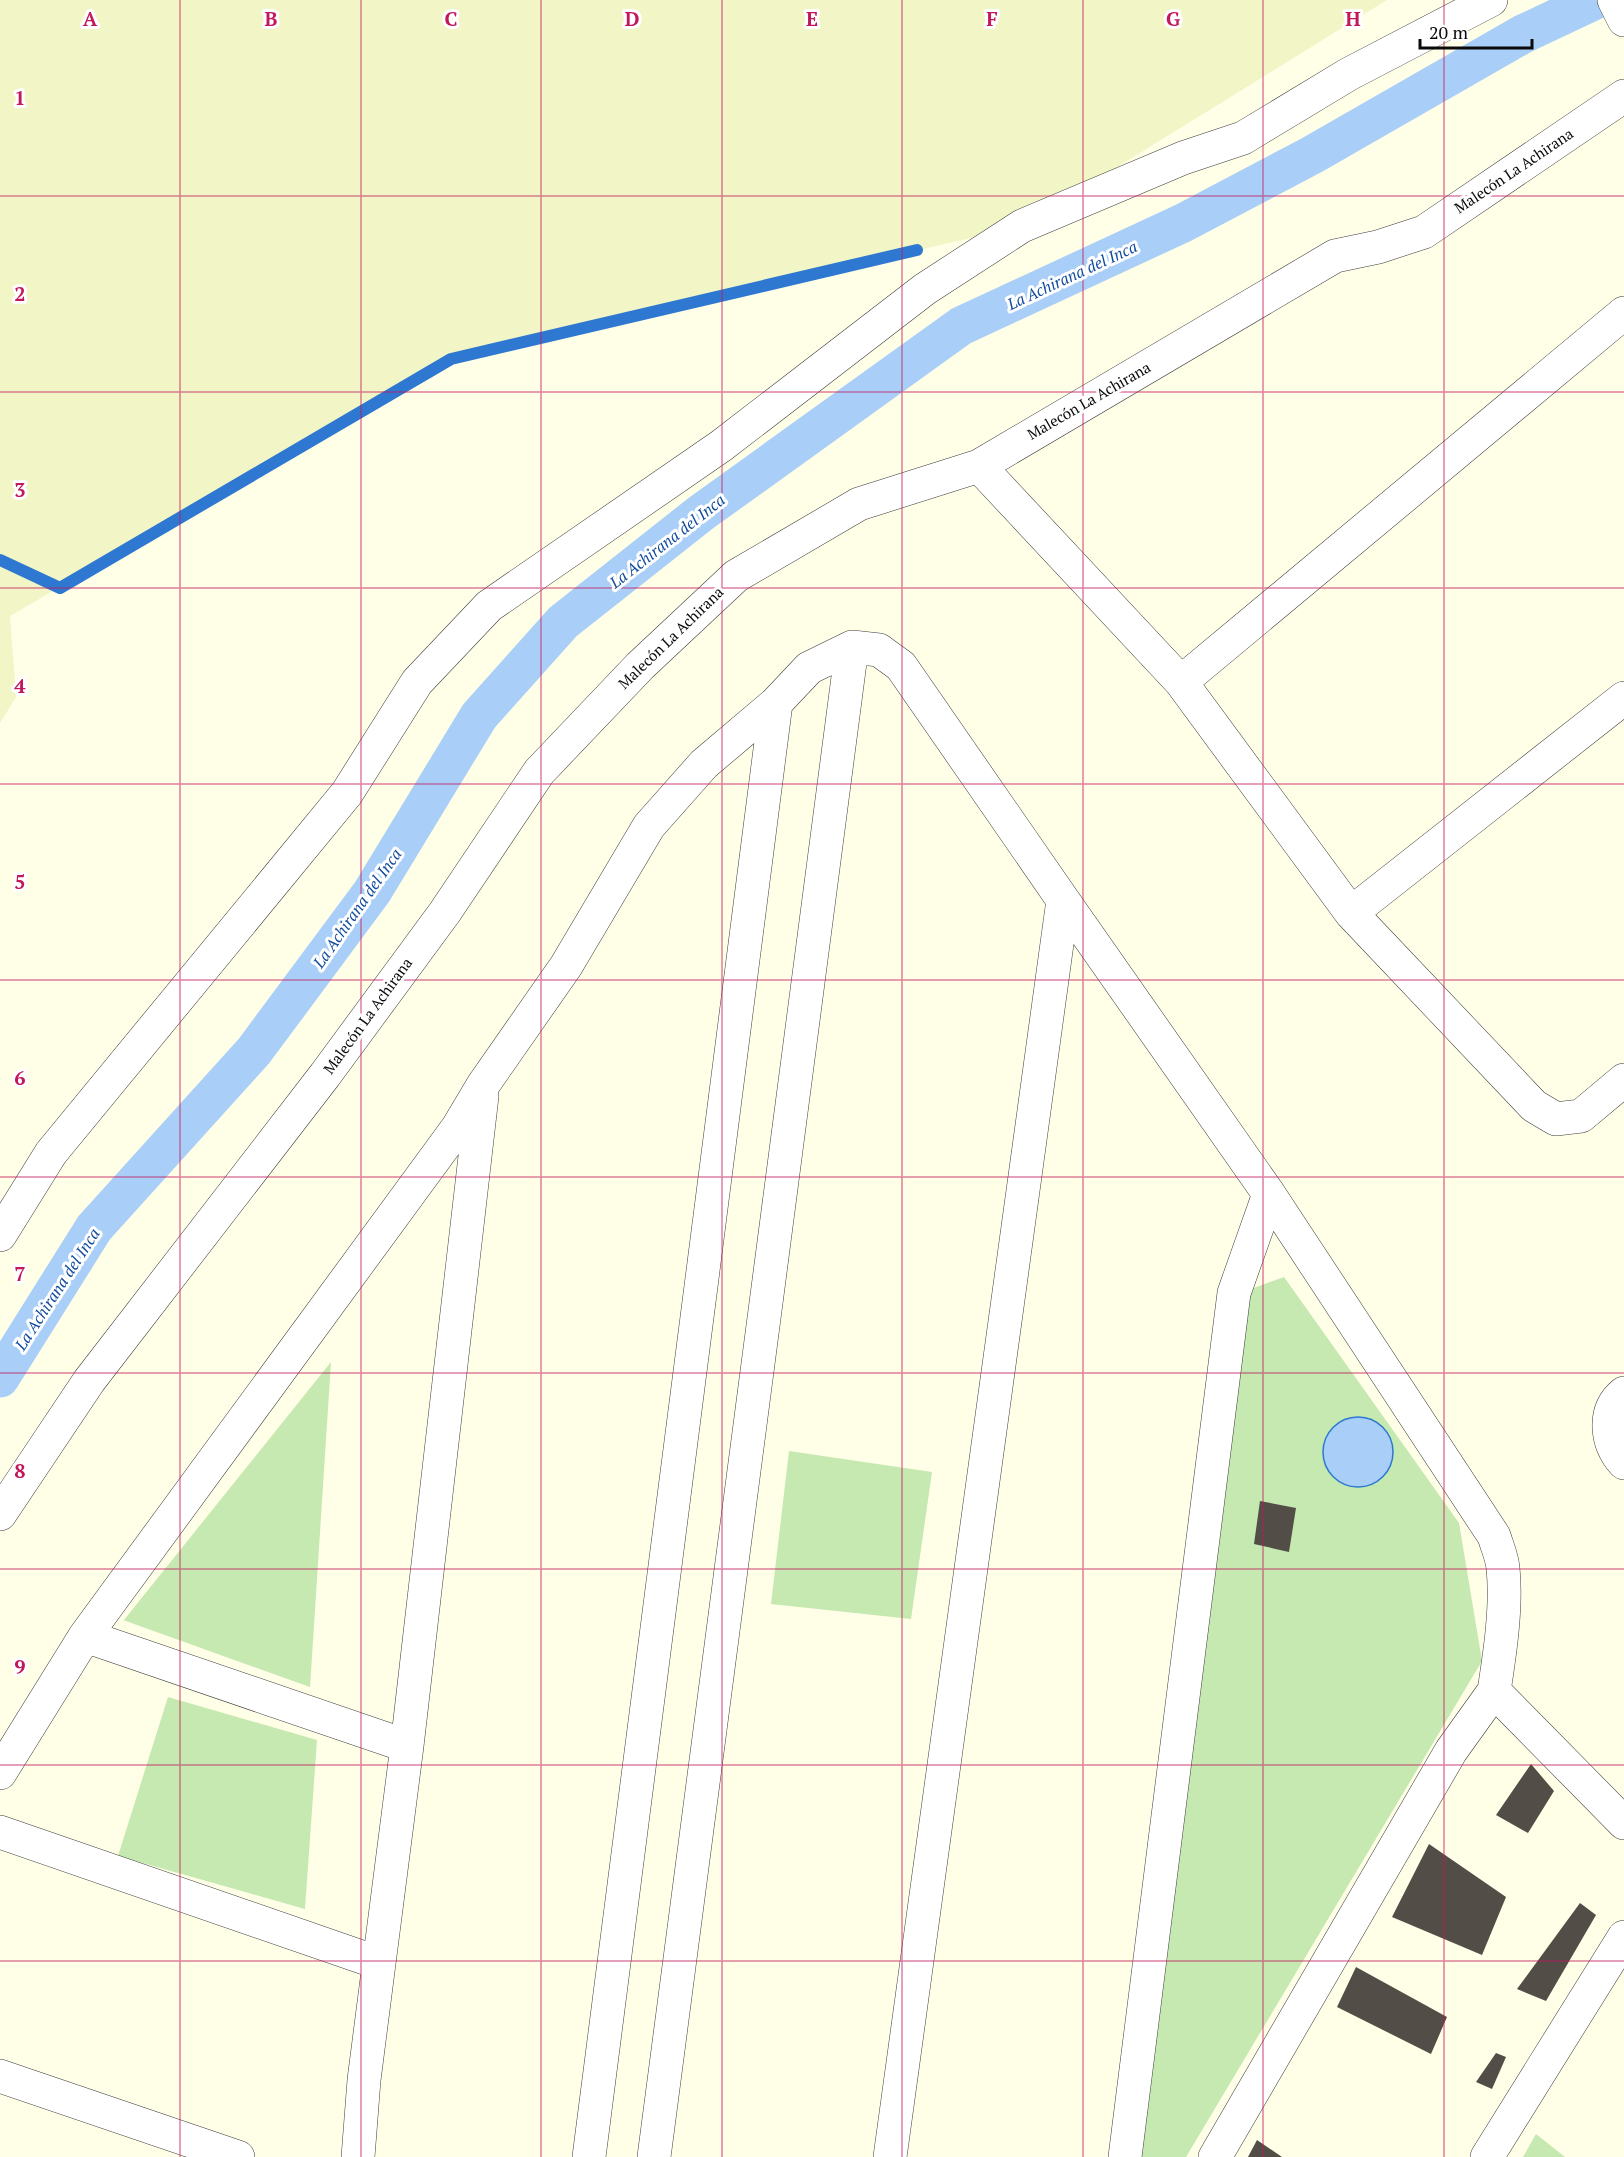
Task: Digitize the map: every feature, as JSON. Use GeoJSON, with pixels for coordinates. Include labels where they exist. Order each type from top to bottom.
{"type":"FeatureCollection","features":[{"type":"Feature","properties":{"kind":"street"},"geometry":{"type":"LineString","coordinates":[[0,1235],[51,1153],[347,793],[417,682],[489,606],[721,446],[925,289],[1022,226],[1183,158],[1243,138],[1349,74],[1491,0]]}},
{"type":"Feature","properties":{"kind":"street"},"geometry":{"type":"LineString","coordinates":[[1614,0],[1624,20]]}},
{"type":"Feature","properties":{"kind":"street","name":"Malecón La Achirana"},"geometry":{"type":"LineString","coordinates":[[0,1514],[89,1381],[325,1075],[445,912],[539,772],[640,666],[736,576],[859,504],[979,466],[1335,256],[1378,247],[1424,232],[1624,96]]}},
{"type":"Feature","properties":{"kind":"street"},"geometry":{"type":"LineString","coordinates":[[1181,682],[1624,313]]}},
{"type":"Feature","properties":{"kind":"street"},"geometry":{"type":"LineString","coordinates":[[979,466],[1181,682],[1351,913],[1534,1106],[1556,1119],[1581,1116],[1624,1080]]}},
{"type":"Feature","properties":{"kind":"street"},"geometry":{"type":"LineString","coordinates":[[654,2157],[852,647]]}},
{"type":"Feature","properties":{"kind":"street"},"geometry":{"type":"LineString","coordinates":[[0,1773],[85,1636],[458,1127],[483,1086],[566,966],[649,826],[704,764],[776,703],[809,668],[852,647],[879,650],[901,666],[1269,1194],[1494,1536],[1503,1567],[1501,1651],[1494,1691],[1451,1751],[1215,2157]]}},
{"type":"Feature","properties":{"kind":"street"},"geometry":{"type":"LineString","coordinates":[[1351,913],[1624,698]]}},
{"type":"Feature","properties":{"kind":"street"},"geometry":{"type":"LineString","coordinates":[[589,2157],[776,703]]}},
{"type":"Feature","properties":{"kind":"street"},"geometry":{"type":"LineString","coordinates":[[890,2157],[1063,900]]}},
{"type":"Feature","properties":{"kind":"street"},"geometry":{"type":"LineString","coordinates":[[358,2157],[364,2080],[407,1746],[483,1086]]}},
{"type":"Feature","properties":{"kind":"street"},"geometry":{"type":"LineString","coordinates":[[1125,2157],[1234,1293],[1269,1194]]}},
{"type":"Feature","properties":{"kind":"street"},"geometry":{"type":"LineString","coordinates":[[1624,1393],[1615,1400],[1607,1419],[1611,1439],[1624,1463]]}},
{"type":"Feature","properties":{"kind":"street"},"geometry":{"type":"LineString","coordinates":[[85,1636],[407,1746]]}},
{"type":"Feature","properties":{"kind":"street"},"geometry":{"type":"LineString","coordinates":[[1494,1691],[1624,1823]]}},
{"type":"Feature","properties":{"kind":"street"},"geometry":{"type":"LineString","coordinates":[[0,1832],[379,1963]]}},
{"type":"Feature","properties":{"kind":"street"},"geometry":{"type":"LineString","coordinates":[[1487,2157],[1624,1936]]}},
{"type":"Feature","properties":{"kind":"street"},"geometry":{"type":"LineString","coordinates":[[0,2076],[238,2157]]}},
{"type":"Feature","properties":{"kind":"green space"},"geometry":{"type":"Polygon","coordinates":[[[0,0],[1387,0],[1022,226],[451,359],[10,616],[16,697],[0,723],[0,0]]]}},
{"type":"Feature","properties":{"kind":"green space"},"geometry":{"type":"Polygon","coordinates":[[[1284,1277],[1459,1523],[1482,1661],[1186,2157],[1137,2157],[1251,1289],[1284,1277]]]}},
{"type":"Feature","properties":{"kind":"green space"},"geometry":{"type":"Polygon","coordinates":[[[331,1362],[310,1687],[123,1620],[124,1620],[331,1362]]]}},
{"type":"Feature","properties":{"kind":"green space"},"geometry":{"type":"Polygon","coordinates":[[[789,1451],[932,1472],[911,1619],[771,1604],[789,1451]]]}},
{"type":"Feature","properties":{"kind":"green space"},"geometry":{"type":"Polygon","coordinates":[[[168,1697],[317,1740],[305,1909],[118,1856],[168,1697]]]}},
{"type":"Feature","properties":{"kind":"green space"},"geometry":{"type":"Polygon","coordinates":[[[1536,2134],[1565,2157],[1523,2157],[1536,2134]]]}},
{"type":"Feature","properties":{"kind":"water"},"geometry":{"type":"Polygon","coordinates":[[[1358,1417],[1371,1420],[1383,1427],[1390,1439],[1393,1452],[1390,1465],[1383,1477],[1371,1484],[1358,1487],[1345,1484],[1333,1477],[1326,1465],[1323,1452],[1326,1439],[1333,1427],[1345,1420],[1358,1417]]]}},
{"type":"Feature","properties":{"kind":"building"},"geometry":{"type":"Polygon","coordinates":[[[1260,1501],[1296,1508],[1289,1552],[1254,1544],[1260,1501]]]}},
{"type":"Feature","properties":{"kind":"building"},"geometry":{"type":"Polygon","coordinates":[[[1531,1764],[1554,1791],[1528,1833],[1496,1815],[1531,1764]]]}},
{"type":"Feature","properties":{"kind":"building"},"geometry":{"type":"Polygon","coordinates":[[[1429,1844],[1506,1897],[1482,1955],[1392,1917],[1429,1844]]]}},
{"type":"Feature","properties":{"kind":"building"},"geometry":{"type":"Polygon","coordinates":[[[1580,1903],[1596,1915],[1546,2001],[1517,1989],[1580,1903]]]}},
{"type":"Feature","properties":{"kind":"building"},"geometry":{"type":"Polygon","coordinates":[[[1356,1967],[1447,2017],[1431,2054],[1337,2007],[1356,1967]]]}},
{"type":"Feature","properties":{"kind":"building"},"geometry":{"type":"Polygon","coordinates":[[[1496,2053],[1506,2057],[1492,2089],[1476,2082],[1496,2053]]]}},
{"type":"Feature","properties":{"kind":"building"},"geometry":{"type":"Polygon","coordinates":[[[1257,2140],[1282,2157],[1248,2157],[1257,2140]]]}},
{"type":"Feature","properties":{"kind":"waterway","name":"La Achirana del Inca"},"geometry":{"type":"LineString","coordinates":[[0,1378],[94,1228],[254,1051],[372,892],[479,716],[563,622],[701,513],[961,326],[1183,223],[1312,155],[1523,34],[1595,0]]}},
{"type":"Feature","properties":{"kind":"waterway"},"geometry":{"type":"LineString","coordinates":[[0,560],[60,588],[451,359],[917,250]]}}]}
